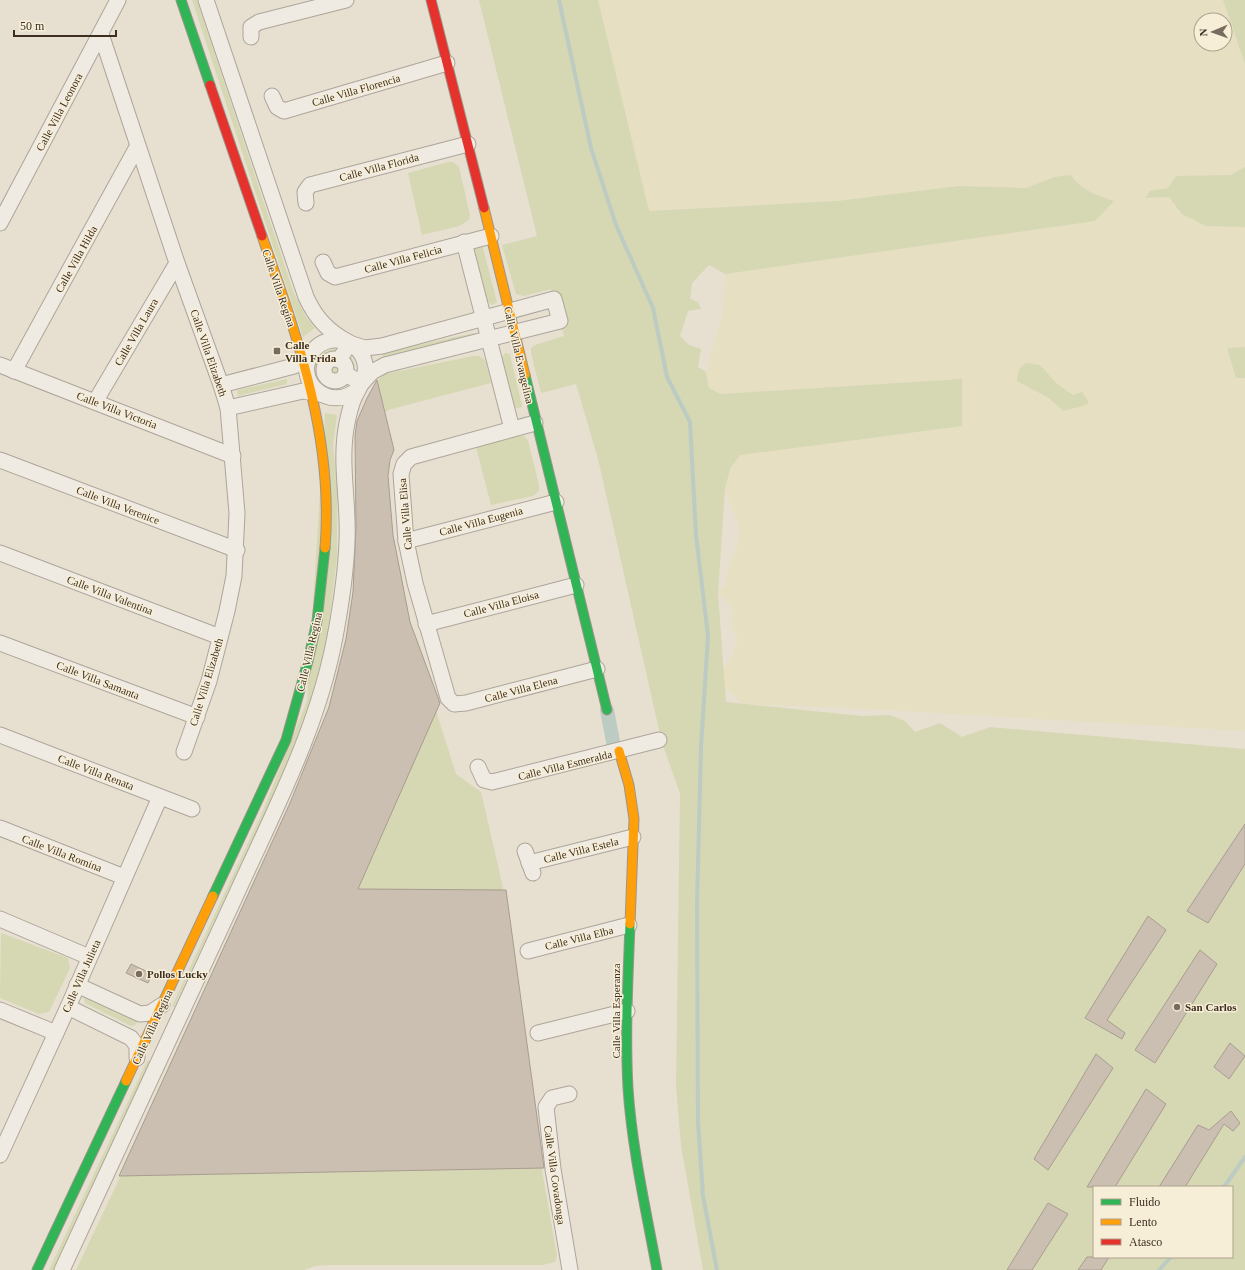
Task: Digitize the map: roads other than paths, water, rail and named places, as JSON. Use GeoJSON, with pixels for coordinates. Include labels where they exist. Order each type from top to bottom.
{"type":"FeatureCollection","features":[{"type":"Feature","properties":{"kind":"street","name":"Calle Villa Leonora"},"geometry":{"type":"LineString","coordinates":[[0,223],[118,0]]}},
{"type":"Feature","properties":{"kind":"street","name":"Calle Villa Regina"},"geometry":{"type":"LineString","coordinates":[[62,1270],[183,1011],[310,731],[328,669],[341,601],[347,540],[345,437],[351,408],[334,371],[181,0]]}},
{"type":"Feature","properties":{"kind":"street","name":"Calle Villa Regina"},"geometry":{"type":"LineString","coordinates":[[147,1035],[286,740],[308,665],[321,600],[326,536],[322,448],[334,371],[330,331],[311,308],[306,297],[206,0]]}},
{"type":"Feature","properties":{"kind":"street"},"geometry":{"type":"LineString","coordinates":[[251,37],[252,27],[258,22],[346,0]]}},
{"type":"Feature","properties":{"kind":"street","name":"Calle Villa Evangelina"},"geometry":{"type":"LineString","coordinates":[[431,0],[491,236],[497,327],[512,429]]}},
{"type":"Feature","properties":{"kind":"street","name":"Calle Villa Elizabeth"},"geometry":{"type":"LineString","coordinates":[[101,34],[137,147],[177,263],[222,385],[228,408],[237,513],[234,576],[220,637],[197,717],[184,752]]}},
{"type":"Feature","properties":{"kind":"street","name":"Calle Villa Florencia"},"geometry":{"type":"LineString","coordinates":[[272,96],[277,107],[284,110],[447,63]]}},
{"type":"Feature","properties":{"kind":"street","name":"Calle Villa Florida"},"geometry":{"type":"LineString","coordinates":[[306,203],[305,192],[310,186],[468,144]]}},
{"type":"Feature","properties":{"kind":"street","name":"Calle Villa Hilda"},"geometry":{"type":"LineString","coordinates":[[14,371],[137,147]]}},
{"type":"Feature","properties":{"kind":"street","name":"Calle Villa Felicia"},"geometry":{"type":"LineString","coordinates":[[323,262],[328,273],[335,277],[491,236]]}},
{"type":"Feature","properties":{"kind":"street","name":"Calle Villa Evangelina"},"geometry":{"type":"LineString","coordinates":[[464,242],[535,423],[607,710]]}},
{"type":"Feature","properties":{"kind":"street","name":"Calle Villa Laura"},"geometry":{"type":"LineString","coordinates":[[95,402],[177,263]]}},
{"type":"Feature","properties":{"kind":"street"},"geometry":{"type":"LineString","coordinates":[[222,385],[294,366],[334,371],[372,372],[385,365],[497,327]]}},
{"type":"Feature","properties":{"kind":"street"},"geometry":{"type":"LineString","coordinates":[[228,408],[298,392],[334,371],[365,348],[497,327]]}},
{"type":"Feature","properties":{"kind":"street","name":"Calle Villa Victoria"},"geometry":{"type":"LineString","coordinates":[[0,365],[233,456]]}},
{"type":"Feature","properties":{"kind":"street","name":"Calle Villa Elisa"},"geometry":{"type":"LineString","coordinates":[[448,698],[414,583],[406,541],[401,474],[402,468],[411,457],[535,423]]}},
{"type":"Feature","properties":{"kind":"street","name":"Calle Villa Verenice"},"geometry":{"type":"LineString","coordinates":[[0,460],[236,550]]}},
{"type":"Feature","properties":{"kind":"street","name":"Calle Villa Eugenia"},"geometry":{"type":"LineString","coordinates":[[406,541],[556,502]]}},
{"type":"Feature","properties":{"kind":"street","name":"Calle Villa Valentina"},"geometry":{"type":"LineString","coordinates":[[0,554],[220,637]]}},
{"type":"Feature","properties":{"kind":"street","name":"Calle Villa Eloisa"},"geometry":{"type":"LineString","coordinates":[[426,624],[576,585]]}},
{"type":"Feature","properties":{"kind":"street","name":"Calle Villa Samanta"},"geometry":{"type":"LineString","coordinates":[[0,643],[197,717]]}},
{"type":"Feature","properties":{"kind":"street","name":"Calle Villa Elena"},"geometry":{"type":"LineString","coordinates":[[448,698],[454,704],[459,704],[597,669]]}},
{"type":"Feature","properties":{"kind":"street","name":"Calle Villa Renata"},"geometry":{"type":"LineString","coordinates":[[0,736],[192,809]]}},
{"type":"Feature","properties":{"kind":"street","name":"Calle Villa Esmeralda"},"geometry":{"type":"LineString","coordinates":[[478,768],[484,780],[492,782],[619,752],[659,740]]}},
{"type":"Feature","properties":{"kind":"street","name":"Calle Villa Esperanza"},"geometry":{"type":"LineString","coordinates":[[619,752],[629,785],[634,819],[627,1011],[628,1088],[635,1153],[657,1270]]}},
{"type":"Feature","properties":{"kind":"street","name":"Calle Villa Julieta"},"geometry":{"type":"LineString","coordinates":[[0,1155],[68,1007],[160,797]]}},
{"type":"Feature","properties":{"kind":"street","name":"Calle Villa Romina"},"geometry":{"type":"LineString","coordinates":[[0,828],[124,877]]}},
{"type":"Feature","properties":{"kind":"street","name":"Calle Villa Estela"},"geometry":{"type":"LineString","coordinates":[[529,862],[633,837]]}},
{"type":"Feature","properties":{"kind":"street"},"geometry":{"type":"LineString","coordinates":[[0,919],[89,957]]}},
{"type":"Feature","properties":{"kind":"street","name":"Calle Villa Elba"},"geometry":{"type":"LineString","coordinates":[[528,951],[629,925]]}},
{"type":"Feature","properties":{"kind":"street"},"geometry":{"type":"LineString","coordinates":[[77,985],[140,1014],[150,1013],[163,1002],[169,1012],[177,1013],[183,1011]]}},
{"type":"Feature","properties":{"kind":"street"},"geometry":{"type":"LineString","coordinates":[[68,1007],[147,1035],[169,1030],[183,1011]]}},
{"type":"Feature","properties":{"kind":"street"},"geometry":{"type":"LineString","coordinates":[[0,1010],[56,1033]]}},
{"type":"Feature","properties":{"kind":"street"},"geometry":{"type":"LineString","coordinates":[[538,1033],[627,1011]]}},
{"type":"Feature","properties":{"kind":"street"},"geometry":{"type":"LineString","coordinates":[[140,1014],[147,1035],[158,1057],[154,1074]]}},
{"type":"Feature","properties":{"kind":"street"},"geometry":{"type":"LineString","coordinates":[[147,1035],[137,1046],[136,1060],[145,1056],[152,1059],[154,1074]]}},
{"type":"Feature","properties":{"kind":"street","name":"Calle Villa Regina"},"geometry":{"type":"LineString","coordinates":[[37,1270],[136,1060]]}},
{"type":"Feature","properties":{"kind":"street","name":"Calle Villa Covadonga"},"geometry":{"type":"LineString","coordinates":[[569,1094],[552,1098],[546,1106],[553,1170],[570,1270]]}},
{"type":"Feature","properties":{"kind":"waterway"},"geometry":{"type":"LineString","coordinates":[[559,0],[591,148],[616,225],[653,308],[667,377],[690,422],[696,535],[708,636],[701,747],[697,904],[698,1122],[703,1196],[717,1270]]}},
{"type":"Feature","properties":{"kind":"waterway"},"geometry":{"type":"LineString","coordinates":[[607,710],[615,752]]}},
{"type":"Feature","properties":{"kind":"waterway"},"geometry":{"type":"LineString","coordinates":[[1225,1186],[1245,1157]]}},
{"type":"Feature","properties":{"kind":"waterway"},"geometry":{"type":"LineString","coordinates":[[1159,1270],[1170,1258]]}},
{"type":"Feature","properties":{"kind":"place","name":"Calle Villa Frida"},"geometry":{"type":"Point","coordinates":[277,351]}},
{"type":"Feature","properties":{"kind":"place","name":"Pollos Lucky"},"geometry":{"type":"Point","coordinates":[139,974]}},
{"type":"Feature","properties":{"kind":"place","name":"San Carlos"},"geometry":{"type":"Point","coordinates":[1177,1007]}}]}
